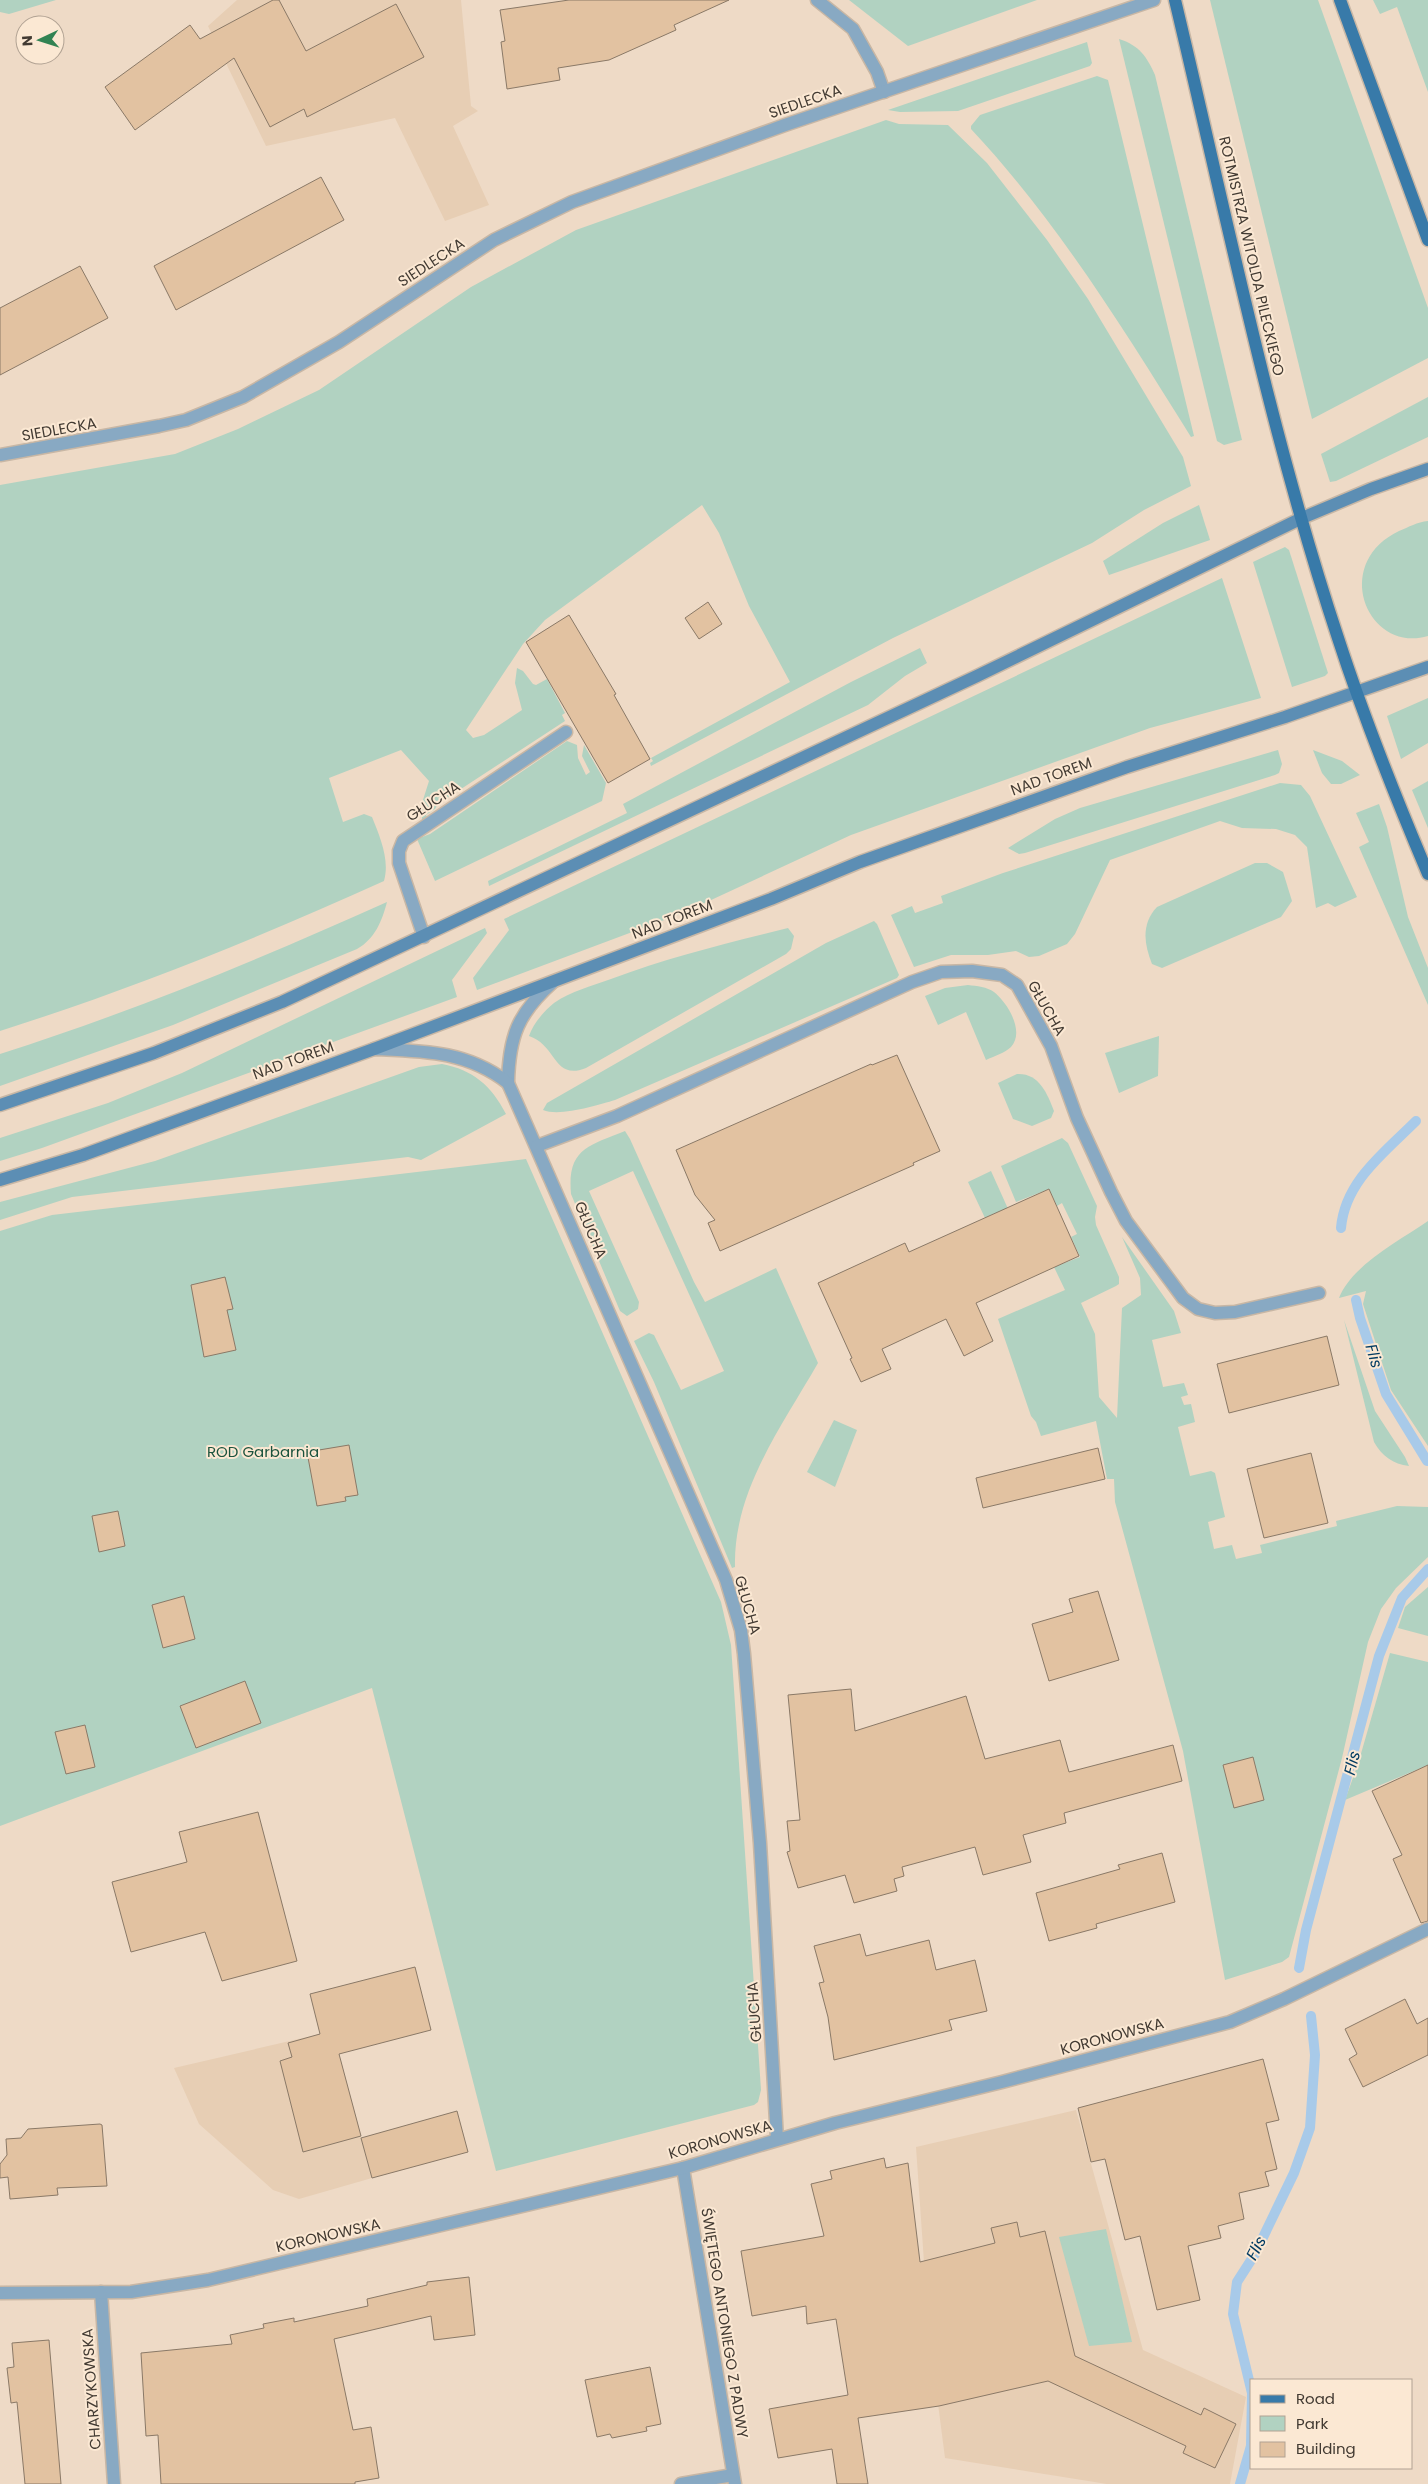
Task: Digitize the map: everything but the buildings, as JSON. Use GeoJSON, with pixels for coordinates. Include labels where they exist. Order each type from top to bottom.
{"type":"FeatureCollection","features":[{"type":"Feature","properties":{"kind":"main road","name":"ROTMISTRZA WITOLDA PILECKIEGO"},"geometry":{"type":"LineString","coordinates":[[1175,0],[1275,420],[1302,518],[1357,692],[1389,782],[1428,874]]}},
{"type":"Feature","properties":{"kind":"main road"},"geometry":{"type":"LineString","coordinates":[[1340,0],[1428,240]]}},
{"type":"Feature","properties":{"kind":"main road"},"geometry":{"type":"LineString","coordinates":[[0,1105],[154,1053],[282,1002],[968,680],[1302,518],[1370,489],[1428,469]]}},
{"type":"Feature","properties":{"kind":"main road","name":"NAD TOREM"},"geometry":{"type":"LineString","coordinates":[[0,1180],[83,1155],[374,1049],[771,899],[860,862],[1127,767],[1428,667]]}},
{"type":"Feature","properties":{"kind":"street"},"geometry":{"type":"LineString","coordinates":[[817,0],[852,29],[877,72],[884,92]]}},
{"type":"Feature","properties":{"kind":"street","name":"SIEDLECKA"},"geometry":{"type":"LineString","coordinates":[[0,455],[186,420],[243,397],[339,342],[494,240],[572,202],[884,92],[1154,0]]}},
{"type":"Feature","properties":{"kind":"street","name":"GŁUCHA"},"geometry":{"type":"LineString","coordinates":[[424,937],[399,863],[399,852],[403,841],[566,732]]}},
{"type":"Feature","properties":{"kind":"street","name":"GŁUCHA"},"geometry":{"type":"LineString","coordinates":[[537,1146],[617,1116],[912,982],[941,972],[972,971],[1002,975],[1017,985],[1050,1046],[1077,1118],[1126,1220],[1183,1298],[1198,1309],[1215,1313],[1235,1312],[1319,1293]]}},
{"type":"Feature","properties":{"kind":"street","name":"GŁUCHA"},"geometry":{"type":"LineString","coordinates":[[553,982],[532,1000],[519,1020],[508,1062],[508,1083],[726,1580],[741,1630],[760,1842],[777,2139]]}},
{"type":"Feature","properties":{"kind":"street","name":"GŁUCHA"},"geometry":{"type":"LineString","coordinates":[[374,1049],[429,1051],[470,1060],[490,1069],[508,1083]]}},
{"type":"Feature","properties":{"kind":"street","name":"KORONOWSKA"},"geometry":{"type":"LineString","coordinates":[[0,2293],[131,2292],[208,2280],[683,2168],[777,2139],[1230,2022],[1284,1999],[1428,1929]]}},
{"type":"Feature","properties":{"kind":"street","name":"ŚWIĘTEGO ANTONIEGO Z PADWY"},"geometry":{"type":"LineString","coordinates":[[683,2168],[734,2479]]}},
{"type":"Feature","properties":{"kind":"street","name":"CHARZYKOWSKA"},"geometry":{"type":"LineString","coordinates":[[101,2292],[114,2484]]}},
{"type":"Feature","properties":{"kind":"street"},"geometry":{"type":"LineString","coordinates":[[681,2484],[734,2479]]}},
{"type":"Feature","properties":{"kind":"shaded area"},"geometry":{"type":"Polygon","coordinates":[[[237,0],[461,0],[471,106],[478,111],[453,126],[489,205],[445,221],[395,118],[266,146],[208,26],[237,0]]]}},
{"type":"Feature","properties":{"kind":"shaded area"},"geometry":{"type":"Polygon","coordinates":[[[320,2034],[339,2054],[372,2178],[299,2199],[273,2190],[199,2124],[174,2068],[320,2034]]]}},
{"type":"Feature","properties":{"kind":"shaded area"},"geometry":{"type":"Polygon","coordinates":[[[1076,2110],[1143,2350],[1246,2397],[1230,2484],[1107,2484],[945,2458],[929,2334],[916,2147],[1076,2110]]]}},
{"type":"Feature","properties":{"kind":"green space"},"geometry":{"type":"Polygon","coordinates":[[[0,0],[56,0],[9,14],[0,12],[0,0]]]}},
{"type":"Feature","properties":{"kind":"green space"},"geometry":{"type":"Polygon","coordinates":[[[849,0],[1037,0],[908,46],[849,0]]]}},
{"type":"Feature","properties":{"kind":"green space"},"geometry":{"type":"Polygon","coordinates":[[[1210,0],[1318,0],[1428,308],[1428,358],[1312,419],[1210,0]]]}},
{"type":"Feature","properties":{"kind":"green space"},"geometry":{"type":"Polygon","coordinates":[[[1373,0],[1428,0],[1428,92],[1397,7],[1380,14],[1373,0]]]}},
{"type":"Feature","properties":{"kind":"green space"},"geometry":{"type":"Polygon","coordinates":[[[1119,39],[1142,52],[1155,75],[1242,440],[1224,445],[1217,441],[1119,39]]]}},
{"type":"Feature","properties":{"kind":"green space"},"geometry":{"type":"Polygon","coordinates":[[[1087,42],[1092,63],[1090,66],[958,111],[900,112],[888,110],[1087,42]]]}},
{"type":"Feature","properties":{"kind":"green space"},"geometry":{"type":"Polygon","coordinates":[[[1097,76],[1108,80],[1194,436],[1191,437],[1115,317],[1061,239],[1033,201],[971,129],[971,126],[980,115],[1097,76]]]}},
{"type":"Feature","properties":{"kind":"green space"},"geometry":{"type":"Polygon","coordinates":[[[886,120],[899,124],[948,125],[987,163],[1047,240],[1088,299],[1183,457],[1191,486],[1144,510],[1092,543],[893,638],[651,766],[650,763],[653,761],[651,758],[790,682],[749,606],[719,533],[702,505],[545,620],[523,644],[466,730],[473,738],[484,735],[522,710],[515,683],[517,668],[523,671],[533,684],[536,685],[547,679],[565,713],[562,715],[565,721],[438,804],[435,809],[426,815],[428,820],[422,824],[422,803],[429,781],[401,750],[329,778],[343,822],[364,814],[372,817],[385,857],[386,873],[384,881],[194,962],[98,998],[0,1031],[0,485],[175,454],[238,429],[319,390],[471,287],[576,230],[886,120]]]}},
{"type":"Feature","properties":{"kind":"green space"},"geometry":{"type":"Polygon","coordinates":[[[1428,397],[1428,437],[1336,481],[1330,482],[1321,454],[1428,397]]]}},
{"type":"Feature","properties":{"kind":"green space"},"geometry":{"type":"Polygon","coordinates":[[[1199,505],[1210,540],[1109,575],[1103,561],[1163,523],[1199,505]]]}},
{"type":"Feature","properties":{"kind":"green space"},"geometry":{"type":"Polygon","coordinates":[[[1428,521],[1428,636],[1407,638],[1388,632],[1374,619],[1365,603],[1362,583],[1366,564],[1378,546],[1399,531],[1428,521]]]}},
{"type":"Feature","properties":{"kind":"green space"},"geometry":{"type":"Polygon","coordinates":[[[1285,547],[1289,550],[1328,673],[1325,676],[1292,687],[1253,562],[1285,547]]]}},
{"type":"Feature","properties":{"kind":"green space"},"geometry":{"type":"Polygon","coordinates":[[[1222,578],[1261,698],[1150,728],[851,835],[683,913],[477,990],[473,978],[509,930],[504,919],[1222,578]]]}},
{"type":"Feature","properties":{"kind":"green space"},"geometry":{"type":"Polygon","coordinates":[[[920,648],[927,663],[905,676],[868,705],[489,886],[488,881],[627,813],[623,804],[851,682],[920,648]]]}},
{"type":"Feature","properties":{"kind":"green space"},"geometry":{"type":"Polygon","coordinates":[[[1428,698],[1428,743],[1401,759],[1387,716],[1428,698]]]}},
{"type":"Feature","properties":{"kind":"green space"},"geometry":{"type":"Polygon","coordinates":[[[567,741],[577,745],[578,758],[586,775],[590,772],[582,756],[584,745],[606,783],[602,801],[435,881],[417,839],[430,834],[567,741]]]}},
{"type":"Feature","properties":{"kind":"green space"},"geometry":{"type":"Polygon","coordinates":[[[1278,750],[1282,764],[1279,773],[1275,775],[1025,853],[1019,854],[1008,848],[1055,819],[1080,808],[1278,750]]]}},
{"type":"Feature","properties":{"kind":"green space"},"geometry":{"type":"Polygon","coordinates":[[[1313,750],[1342,761],[1360,775],[1341,784],[1331,784],[1322,773],[1313,750]]]}},
{"type":"Feature","properties":{"kind":"green space"},"geometry":{"type":"Polygon","coordinates":[[[1428,781],[1428,828],[1412,790],[1428,781]]]}},
{"type":"Feature","properties":{"kind":"green space"},"geometry":{"type":"Polygon","coordinates":[[[1280,783],[1301,785],[1310,796],[1357,897],[1335,907],[1328,903],[1316,908],[1307,847],[1295,835],[1276,829],[1242,828],[1220,821],[1110,860],[1075,934],[1067,944],[1039,956],[1029,957],[1016,951],[988,955],[951,955],[914,967],[891,915],[912,906],[915,913],[943,903],[941,896],[1003,873],[1280,783]]]}},
{"type":"Feature","properties":{"kind":"green space"},"geometry":{"type":"Polygon","coordinates":[[[1379,804],[1387,827],[1408,917],[1428,968],[1428,1005],[1359,847],[1369,842],[1356,813],[1379,804]]]}},
{"type":"Feature","properties":{"kind":"green space"},"geometry":{"type":"Polygon","coordinates":[[[1255,863],[1267,863],[1283,872],[1292,901],[1281,917],[1162,968],[1152,964],[1147,949],[1146,927],[1148,920],[1157,907],[1255,863]]]}},
{"type":"Feature","properties":{"kind":"green space"},"geometry":{"type":"Polygon","coordinates":[[[387,902],[377,929],[369,940],[357,949],[173,1025],[0,1086],[0,1054],[98,1021],[195,984],[387,902]]]}},
{"type":"Feature","properties":{"kind":"green space"},"geometry":{"type":"Polygon","coordinates":[[[874,921],[899,975],[897,978],[615,1100],[569,1111],[550,1112],[543,1110],[547,1103],[826,943],[874,921]]]}},
{"type":"Feature","properties":{"kind":"green space"},"geometry":{"type":"Polygon","coordinates":[[[485,928],[487,933],[452,980],[457,997],[42,1148],[0,1161],[0,1138],[108,1103],[182,1073],[485,928]]]}},
{"type":"Feature","properties":{"kind":"green space"},"geometry":{"type":"Polygon","coordinates":[[[788,928],[794,936],[791,949],[786,954],[586,1068],[575,1071],[567,1070],[561,1066],[538,1040],[529,1036],[536,1022],[546,1010],[554,1003],[574,992],[677,957],[788,928]]]}},
{"type":"Feature","properties":{"kind":"green space"},"geometry":{"type":"Polygon","coordinates":[[[968,985],[978,986],[994,992],[1005,1003],[1015,1026],[1015,1041],[1011,1047],[1003,1053],[986,1060],[966,1012],[938,1025],[925,996],[945,988],[968,985]]]}},
{"type":"Feature","properties":{"kind":"green space"},"geometry":{"type":"Polygon","coordinates":[[[1159,1036],[1158,1076],[1119,1093],[1105,1053],[1159,1036]]]}},
{"type":"Feature","properties":{"kind":"green space"},"geometry":{"type":"Polygon","coordinates":[[[442,1064],[463,1070],[480,1080],[494,1095],[506,1114],[421,1160],[408,1157],[72,1197],[0,1220],[0,1202],[155,1161],[419,1067],[442,1064]]]}},
{"type":"Feature","properties":{"kind":"green space"},"geometry":{"type":"Polygon","coordinates":[[[1017,1074],[1031,1077],[1041,1085],[1054,1111],[1051,1118],[1032,1126],[1013,1119],[998,1083],[1017,1074]]]}},
{"type":"Feature","properties":{"kind":"green space"},"geometry":{"type":"Polygon","coordinates":[[[625,1131],[705,1302],[776,1268],[818,1363],[775,1435],[751,1486],[742,1512],[737,1539],[735,1567],[732,1568],[654,1382],[634,1341],[649,1333],[654,1335],[681,1390],[724,1371],[633,1171],[589,1191],[639,1302],[638,1309],[627,1316],[620,1311],[571,1194],[573,1167],[583,1151],[600,1141],[625,1131]]]}},
{"type":"Feature","properties":{"kind":"green space"},"geometry":{"type":"Polygon","coordinates":[[[1062,1138],[1068,1143],[1097,1206],[1096,1225],[1119,1277],[1119,1284],[1081,1303],[1095,1334],[1099,1397],[1117,1418],[1122,1308],[1141,1295],[1140,1278],[1122,1237],[1174,1311],[1181,1333],[1152,1340],[1163,1387],[1184,1383],[1188,1395],[1181,1397],[1184,1405],[1191,1404],[1195,1422],[1178,1427],[1190,1476],[1211,1471],[1215,1473],[1225,1517],[1208,1522],[1214,1549],[1232,1545],[1236,1559],[1262,1553],[1260,1545],[1337,1526],[1336,1521],[1397,1506],[1428,1507],[1428,1557],[1396,1588],[1381,1609],[1368,1642],[1342,1758],[1289,1957],[1282,1962],[1225,1980],[1183,1751],[1115,1502],[1114,1479],[1107,1479],[1096,1421],[1041,1436],[1036,1422],[1031,1416],[998,1319],[1065,1290],[1054,1267],[1080,1257],[1071,1237],[1077,1234],[1062,1203],[1057,1206],[1049,1189],[1016,1202],[1001,1166],[1062,1138]]]}},
{"type":"Feature","properties":{"kind":"green space","name":"ROD Garbarnia"},"geometry":{"type":"Polygon","coordinates":[[[526,1159],[721,1602],[731,1645],[761,2090],[758,2102],[754,2105],[496,2171],[372,1688],[0,1826],[0,1231],[52,1215],[526,1159]]]}},
{"type":"Feature","properties":{"kind":"green space"},"geometry":{"type":"Polygon","coordinates":[[[991,1171],[1009,1211],[997,1216],[995,1213],[985,1218],[968,1182],[991,1171]]]}},
{"type":"Feature","properties":{"kind":"green space"},"geometry":{"type":"Polygon","coordinates":[[[1428,1221],[1428,1446],[1391,1390],[1363,1304],[1366,1291],[1339,1298],[1345,1286],[1365,1264],[1428,1221]]]}},
{"type":"Feature","properties":{"kind":"green space"},"geometry":{"type":"Polygon","coordinates":[[[1344,1320],[1375,1411],[1409,1466],[1389,1458],[1374,1442],[1344,1320]]]}},
{"type":"Feature","properties":{"kind":"green space"},"geometry":{"type":"Polygon","coordinates":[[[834,1420],[857,1430],[835,1487],[807,1472],[834,1420]]]}},
{"type":"Feature","properties":{"kind":"green space"},"geometry":{"type":"Polygon","coordinates":[[[1428,1587],[1428,1636],[1398,1628],[1405,1607],[1428,1587]]]}},
{"type":"Feature","properties":{"kind":"green space"},"geometry":{"type":"Polygon","coordinates":[[[1390,1653],[1428,1662],[1428,1765],[1345,1800],[1358,1764],[1390,1653]]]}},
{"type":"Feature","properties":{"kind":"green space"},"geometry":{"type":"Polygon","coordinates":[[[1106,2229],[1132,2342],[1089,2346],[1059,2237],[1106,2229]]]}},
{"type":"Feature","properties":{"kind":"waterway","name":"Flis"},"geometry":{"type":"LineString","coordinates":[[1341,1228],[1344,1211],[1358,1182],[1368,1168],[1416,1121]]}},
{"type":"Feature","properties":{"kind":"waterway","name":"Flis"},"geometry":{"type":"LineString","coordinates":[[1356,1300],[1360,1318],[1386,1394],[1427,1461]]}},
{"type":"Feature","properties":{"kind":"waterway","name":"Flis"},"geometry":{"type":"LineString","coordinates":[[1299,1968],[1306,1930],[1379,1656],[1402,1598],[1428,1569]]}},
{"type":"Feature","properties":{"kind":"waterway","name":"Flis"},"geometry":{"type":"LineString","coordinates":[[1250,2385],[1233,2314],[1237,2282],[1255,2254],[1294,2173],[1310,2128],[1315,2055],[1311,2016]]}},
{"type":"Feature","properties":{"kind":"waterway","name":"Flis"},"geometry":{"type":"LineString","coordinates":[[1240,2484],[1250,2449]]}}]}
